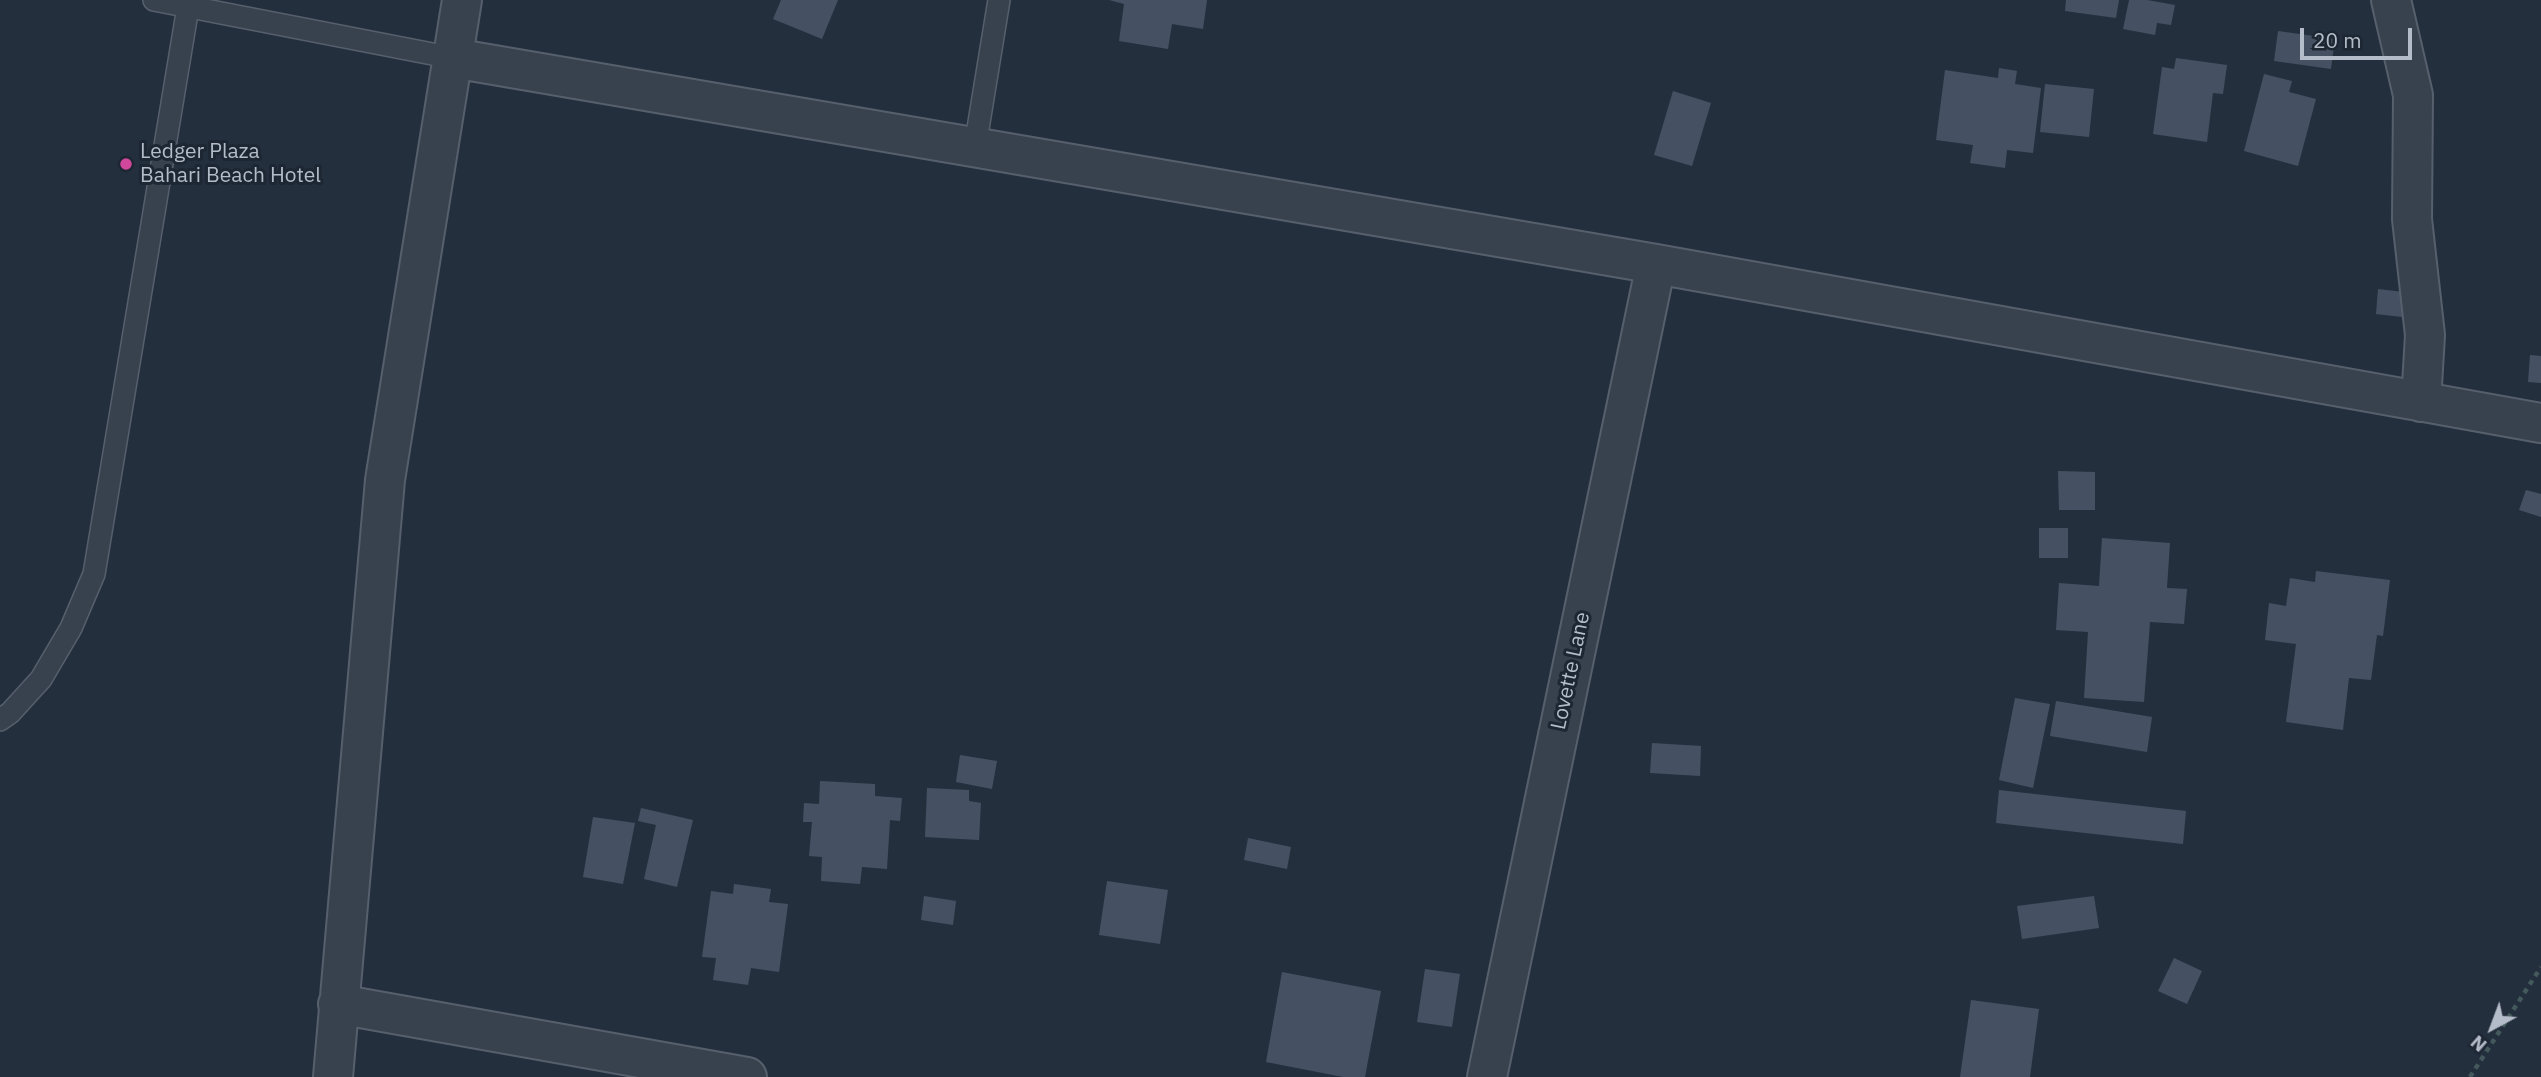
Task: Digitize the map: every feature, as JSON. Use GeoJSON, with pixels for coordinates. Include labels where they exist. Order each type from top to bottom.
{"type":"FeatureCollection","features":[{"type":"Feature","properties":{"kind":"street"},"geometry":{"type":"LineString","coordinates":[[333,1077],[384,480],[462,0]]}},
{"type":"Feature","properties":{"kind":"street"},"geometry":{"type":"LineString","coordinates":[[2392,0],[2413,95],[2412,219],[2425,335],[2421,402]]}},
{"type":"Feature","properties":{"kind":"street"},"geometry":{"type":"LineString","coordinates":[[453,58],[1656,264],[2541,423]]}},
{"type":"Feature","properties":{"kind":"street","name":"Lovette Lane"},"geometry":{"type":"LineString","coordinates":[[1487,1077],[1656,264]]}},
{"type":"Feature","properties":{"kind":"street"},"geometry":{"type":"LineString","coordinates":[[338,1004],[747,1077]]}},
{"type":"Feature","properties":{"kind":"lane"},"geometry":{"type":"LineString","coordinates":[[154,0],[453,58]]}},
{"type":"Feature","properties":{"kind":"lane"},"geometry":{"type":"LineString","coordinates":[[975,148],[999,0]]}},
{"type":"Feature","properties":{"kind":"lane"},"geometry":{"type":"LineString","coordinates":[[0,720],[10,713],[41,679],[71,628],[93,574],[188,6]]}},
{"type":"Feature","properties":{"kind":"path"},"geometry":{"type":"LineString","coordinates":[[2470,1077],[2541,967]]}},
{"type":"Feature","properties":{"kind":"building"},"geometry":{"type":"Polygon","coordinates":[[[781,0],[838,0],[822,39],[773,19],[781,0]]]}},
{"type":"Feature","properties":{"kind":"building"},"geometry":{"type":"Polygon","coordinates":[[[1109,0],[1207,0],[1203,29],[1172,24],[1168,49],[1119,41],[1124,4],[1109,0]]]}},
{"type":"Feature","properties":{"kind":"building"},"geometry":{"type":"Polygon","coordinates":[[[2066,0],[2119,0],[2116,18],[2065,11],[2066,0]]]}},
{"type":"Feature","properties":{"kind":"building"},"geometry":{"type":"Polygon","coordinates":[[[2129,0],[2175,5],[2171,25],[2157,23],[2155,35],[2123,29],[2129,0]]]}},
{"type":"Feature","properties":{"kind":"building"},"geometry":{"type":"Polygon","coordinates":[[[2278,31],[2335,39],[2331,69],[2274,61],[2278,31]]]}},
{"type":"Feature","properties":{"kind":"building"},"geometry":{"type":"Polygon","coordinates":[[[2176,58],[2227,65],[2223,94],[2213,93],[2207,142],[2153,134],[2162,67],[2174,69],[2176,58]]]}},
{"type":"Feature","properties":{"kind":"building"},"geometry":{"type":"Polygon","coordinates":[[[1999,68],[2017,71],[2015,84],[2041,88],[2033,153],[2007,150],[2005,168],[1970,163],[1973,145],[1936,140],[1945,70],[1998,78],[1999,68]]]}},
{"type":"Feature","properties":{"kind":"building"},"geometry":{"type":"Polygon","coordinates":[[[2264,74],[2292,81],[2289,92],[2316,99],[2298,166],[2244,151],[2264,74]]]}},
{"type":"Feature","properties":{"kind":"building"},"geometry":{"type":"Polygon","coordinates":[[[2045,84],[2094,89],[2089,137],[2040,132],[2045,84]]]}},
{"type":"Feature","properties":{"kind":"building"},"geometry":{"type":"Polygon","coordinates":[[[1673,91],[1711,103],[1692,166],[1654,155],[1673,91]]]}},
{"type":"Feature","properties":{"kind":"building"},"geometry":{"type":"Polygon","coordinates":[[[2378,289],[2404,292],[2402,317],[2376,314],[2378,289]]]}},
{"type":"Feature","properties":{"kind":"building"},"geometry":{"type":"Polygon","coordinates":[[[2530,355],[2541,356],[2541,383],[2528,382],[2530,355]]]}},
{"type":"Feature","properties":{"kind":"building"},"geometry":{"type":"Polygon","coordinates":[[[2058,471],[2095,472],[2095,510],[2059,510],[2058,471]]]}},
{"type":"Feature","properties":{"kind":"building"},"geometry":{"type":"Polygon","coordinates":[[[2526,490],[2541,494],[2541,517],[2519,510],[2526,490]]]}},
{"type":"Feature","properties":{"kind":"building"},"geometry":{"type":"Polygon","coordinates":[[[2039,528],[2068,528],[2068,558],[2039,558],[2039,528]]]}},
{"type":"Feature","properties":{"kind":"building"},"geometry":{"type":"Polygon","coordinates":[[[2102,538],[2170,543],[2167,588],[2187,589],[2184,624],[2150,622],[2144,702],[2084,698],[2088,632],[2056,630],[2059,583],[2099,586],[2102,538]]]}},
{"type":"Feature","properties":{"kind":"building"},"geometry":{"type":"Polygon","coordinates":[[[2316,571],[2390,580],[2383,636],[2377,635],[2371,680],[2349,678],[2343,730],[2286,722],[2296,644],[2265,640],[2269,603],[2286,606],[2290,578],[2315,582],[2316,571]]]}},
{"type":"Feature","properties":{"kind":"building"},"geometry":{"type":"Polygon","coordinates":[[[2015,698],[2050,704],[2033,788],[1999,780],[2015,698]]]}},
{"type":"Feature","properties":{"kind":"building"},"geometry":{"type":"Polygon","coordinates":[[[2056,701],[2152,717],[2147,752],[2050,736],[2056,701]]]}},
{"type":"Feature","properties":{"kind":"building"},"geometry":{"type":"Polygon","coordinates":[[[1652,743],[1701,746],[1700,776],[1650,773],[1652,743]]]}},
{"type":"Feature","properties":{"kind":"building"},"geometry":{"type":"Polygon","coordinates":[[[960,755],[997,761],[992,789],[956,782],[960,755]]]}},
{"type":"Feature","properties":{"kind":"building"},"geometry":{"type":"Polygon","coordinates":[[[820,781],[875,784],[875,796],[902,798],[900,821],[890,820],[887,869],[862,867],[860,884],[821,881],[822,857],[809,856],[812,822],[803,822],[804,803],[819,804],[820,781]]]}},
{"type":"Feature","properties":{"kind":"building"},"geometry":{"type":"Polygon","coordinates":[[[927,788],[969,790],[969,801],[981,803],[979,840],[925,837],[927,788]]]}},
{"type":"Feature","properties":{"kind":"building"},"geometry":{"type":"Polygon","coordinates":[[[1999,790],[2186,811],[2183,844],[1996,823],[1999,790]]]}},
{"type":"Feature","properties":{"kind":"building"},"geometry":{"type":"Polygon","coordinates":[[[641,808],[693,820],[677,887],[644,879],[656,825],[638,821],[641,808]]]}},
{"type":"Feature","properties":{"kind":"building"},"geometry":{"type":"Polygon","coordinates":[[[593,817],[635,823],[623,884],[583,877],[593,817]]]}},
{"type":"Feature","properties":{"kind":"building"},"geometry":{"type":"Polygon","coordinates":[[[1248,838],[1291,847],[1287,869],[1244,860],[1248,838]]]}},
{"type":"Feature","properties":{"kind":"building"},"geometry":{"type":"Polygon","coordinates":[[[1107,881],[1168,890],[1160,944],[1099,935],[1107,881]]]}},
{"type":"Feature","properties":{"kind":"building"},"geometry":{"type":"Polygon","coordinates":[[[734,884],[771,889],[769,902],[788,904],[779,972],[751,968],[748,985],[713,980],[716,958],[702,957],[711,891],[733,894],[734,884]]]}},
{"type":"Feature","properties":{"kind":"building"},"geometry":{"type":"Polygon","coordinates":[[[924,896],[956,901],[953,925],[921,920],[924,896]]]}},
{"type":"Feature","properties":{"kind":"building"},"geometry":{"type":"Polygon","coordinates":[[[2094,896],[2099,928],[2022,939],[2017,906],[2094,896]]]}},
{"type":"Feature","properties":{"kind":"building"},"geometry":{"type":"Polygon","coordinates":[[[2174,958],[2202,971],[2187,1004],[2158,991],[2174,958]]]}},
{"type":"Feature","properties":{"kind":"building"},"geometry":{"type":"Polygon","coordinates":[[[1425,969],[1460,974],[1452,1027],[1417,1022],[1425,969]]]}},
{"type":"Feature","properties":{"kind":"building"},"geometry":{"type":"Polygon","coordinates":[[[1282,972],[1381,991],[1365,1077],[1343,1077],[1266,1062],[1282,972]]]}},
{"type":"Feature","properties":{"kind":"building"},"geometry":{"type":"Polygon","coordinates":[[[1971,1000],[2039,1009],[2030,1077],[1960,1077],[1971,1000]]]}},
{"type":"Feature","properties":{"kind":"place","name":"Ledger Plaza Bahari Beach Hotel"},"geometry":{"type":"Point","coordinates":[126,164]}}]}
